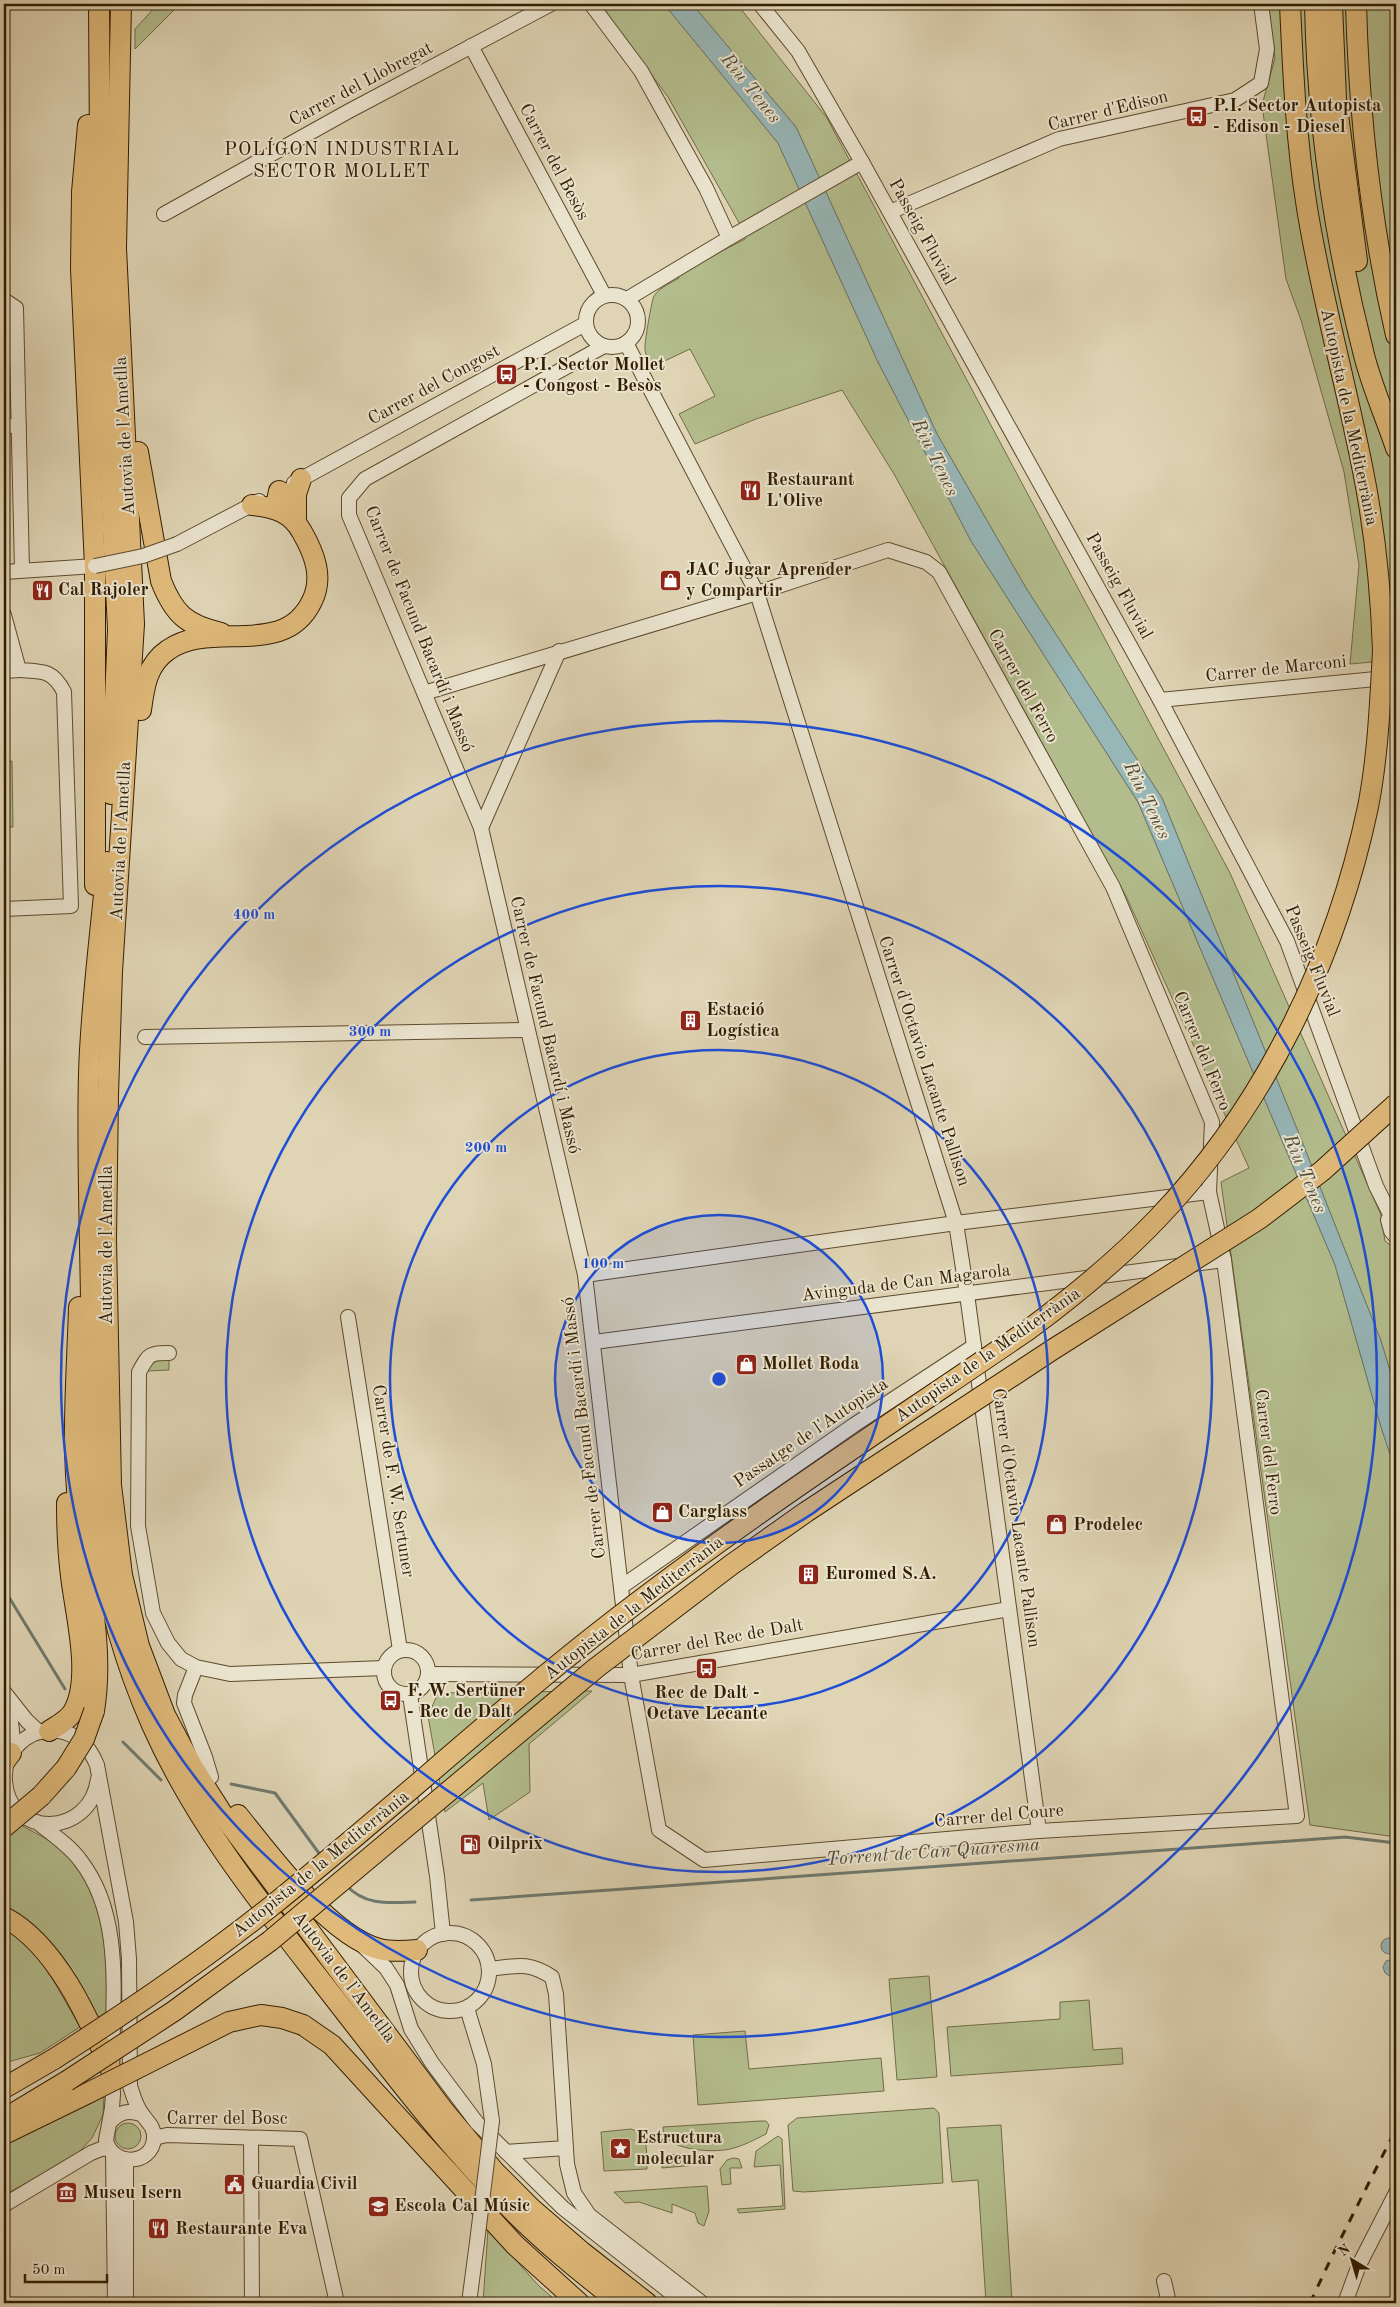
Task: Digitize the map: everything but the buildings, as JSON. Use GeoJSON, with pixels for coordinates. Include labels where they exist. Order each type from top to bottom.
{"type":"FeatureCollection","features":[{"type":"Feature","properties":{"kind":"highway","name":"Autovia de l'Ametlla"},"geometry":{"type":"LineString","coordinates":[[121,4],[116,248],[134,624],[108,934],[89,1072],[92,1394],[99,1535],[107,1581],[124,1649],[151,1722],[180,1784],[212,1837],[254,1895],[443,2134],[512,2211],[620,2303]]}},
{"type":"Feature","properties":{"kind":"highway","name":"Autopista de la Mediterrània"},"geometry":{"type":"LineString","coordinates":[[4,2088],[54,2059],[179,1976],[273,1906],[523,1694],[616,1619],[714,1545],[1028,1330],[1074,1296],[1108,1268],[1159,1217],[1210,1156],[1248,1104],[1282,1044],[1322,960],[1352,871],[1368,805],[1379,722],[1383,652],[1380,587],[1370,508],[1328,316],[1307,208],[1297,121],[1290,4]]}},
{"type":"Feature","properties":{"kind":"highway"},"geometry":{"type":"LineString","coordinates":[[1314,4],[1324,127],[1336,222],[1365,358],[1396,448]]}},
{"type":"Feature","properties":{"kind":"highway"},"geometry":{"type":"LineString","coordinates":[[1332,4],[1336,98],[1350,220],[1360,282],[1396,448]]}},
{"type":"Feature","properties":{"kind":"highway"},"geometry":{"type":"LineString","coordinates":[[1356,4],[1365,151],[1377,239],[1396,335]]}},
{"type":"Feature","properties":{"kind":"highway","name":"Autovia de l'Ametlla"},"geometry":{"type":"LineString","coordinates":[[99,9],[101,297],[118,629],[108,847],[108,934],[112,972],[106,1201],[111,1485],[122,1575],[139,1646],[165,1716],[208,1794],[444,2111],[494,2171],[531,2208],[582,2252],[647,2303]]}},
{"type":"Feature","properties":{"kind":"highway"},"geometry":{"type":"LineString","coordinates":[[99,9],[92,46],[90,103],[82,192],[81,269],[95,566],[94,844],[96,916],[108,934]]}},
{"type":"Feature","properties":{"kind":"highway"},"geometry":{"type":"LineString","coordinates":[[121,358],[132,400],[143,491],[161,581],[166,596],[180,615],[198,628],[233,636]]}},
{"type":"Feature","properties":{"kind":"highway"},"geometry":{"type":"LineString","coordinates":[[288,507],[296,494],[301,480]]}},
{"type":"Feature","properties":{"kind":"highway"},"geometry":{"type":"LineString","coordinates":[[252,505],[288,507]]}},
{"type":"Feature","properties":{"kind":"highway"},"geometry":{"type":"LineString","coordinates":[[108,934],[132,845],[136,756],[142,700],[147,676],[157,660],[180,643],[233,636],[270,635],[292,625],[312,603],[316,592],[316,566],[313,552],[288,507]]}},
{"type":"Feature","properties":{"kind":"highway"},"geometry":{"type":"LineString","coordinates":[[4,1827],[41,1796],[66,1768],[84,1738],[94,1710],[98,1687],[97,1632],[79,1512],[75,1463],[83,1115],[89,1072]]}},
{"type":"Feature","properties":{"kind":"highway","name":"Autopista de la Mediterrània"},"geometry":{"type":"LineString","coordinates":[[4,2118],[67,2081],[174,2011],[270,1941],[596,1668],[731,1565],[806,1512],[1044,1356],[1259,1219],[1322,1171],[1396,1104]]}},
{"type":"Feature","properties":{"kind":"highway"},"geometry":{"type":"LineString","coordinates":[[44,1732],[67,1720],[74,1710],[78,1698],[82,1668],[67,1525],[67,1469],[75,1427]]}},
{"type":"Feature","properties":{"kind":"highway"},"geometry":{"type":"LineString","coordinates":[[139,1646],[211,1778],[283,1869],[319,1908],[352,1936],[379,1949],[417,1950]]}},
{"type":"Feature","properties":{"kind":"highway"},"geometry":{"type":"LineString","coordinates":[[4,1917],[27,1932],[56,1967],[88,2020],[111,2070]]}},
{"type":"Feature","properties":{"kind":"highway"},"geometry":{"type":"LineString","coordinates":[[4,2134],[229,2022],[261,2015],[282,2018],[303,2025],[332,2045],[515,2245],[579,2303]]}},
{"type":"Feature","properties":{"kind":"highway"},"geometry":{"type":"LineString","coordinates":[[4,2072],[54,2059]]}},
{"type":"Feature","properties":{"kind":"street","name":"Carrer del Llobregat"},"geometry":{"type":"LineString","coordinates":[[164,214],[340,116],[550,4]]}},
{"type":"Feature","properties":{"kind":"street"},"geometry":{"type":"LineString","coordinates":[[591,4],[641,71],[706,188],[729,238]]}},
{"type":"Feature","properties":{"kind":"street","name":"Passeig Fluvial"},"geometry":{"type":"LineString","coordinates":[[760,4],[798,51],[862,162],[1160,700],[1287,941],[1376,1186],[1393,1210],[1389,1226],[1396,1237]]}},
{"type":"Feature","properties":{"kind":"street","name":"Carrer d'Edison"},"geometry":{"type":"LineString","coordinates":[[890,212],[1059,139],[1235,100],[1261,83],[1268,49],[1261,4]]}},
{"type":"Feature","properties":{"kind":"street","name":"Carrer del Besòs"},"geometry":{"type":"LineString","coordinates":[[471,46],[604,295]]}},
{"type":"Feature","properties":{"kind":"street"},"geometry":{"type":"LineString","coordinates":[[627,299],[862,162]]}},
{"type":"Feature","properties":{"kind":"street"},"geometry":{"type":"LineString","coordinates":[[613,294],[627,299],[635,308],[638,321],[637,329],[626,343],[613,347],[595,342],[585,324],[589,307],[604,295],[613,294]]}},
{"type":"Feature","properties":{"kind":"street"},"geometry":{"type":"LineString","coordinates":[[4,300],[16,308],[22,570]]}},
{"type":"Feature","properties":{"kind":"street","name":"Carrer del Congost"},"geometry":{"type":"LineString","coordinates":[[301,480],[585,324]]}},
{"type":"Feature","properties":{"kind":"street","name":"Carrer d'Octavio Lacante Pallison"},"geometry":{"type":"LineString","coordinates":[[626,343],[756,593],[956,1223],[968,1294],[1039,1831]]}},
{"type":"Feature","properties":{"kind":"street","name":"Carrer de Facund Bacardí i Massó"},"geometry":{"type":"LineString","coordinates":[[604,346],[365,479],[349,498],[349,515],[481,828],[526,1030],[585,1275],[631,1675],[659,1830],[704,1860]]}},
{"type":"Feature","properties":{"kind":"street"},"geometry":{"type":"LineString","coordinates":[[4,426],[19,426]]}},
{"type":"Feature","properties":{"kind":"street"},"geometry":{"type":"LineString","coordinates":[[4,572],[95,566],[143,556],[177,544],[252,505]]}},
{"type":"Feature","properties":{"kind":"street","name":"Carrer del Ferro"},"geometry":{"type":"LineString","coordinates":[[424,693],[559,650],[756,593],[888,550],[926,562],[939,572],[1113,887],[1212,1122],[1209,1192],[1224,1260],[1297,1816]]}},
{"type":"Feature","properties":{"kind":"street"},"geometry":{"type":"LineString","coordinates":[[4,615],[20,670]]}},
{"type":"Feature","properties":{"kind":"street"},"geometry":{"type":"LineString","coordinates":[[481,828],[559,650]]}},
{"type":"Feature","properties":{"kind":"street"},"geometry":{"type":"LineString","coordinates":[[4,671],[43,671],[57,679],[64,692],[71,906],[4,908]]}},
{"type":"Feature","properties":{"kind":"street","name":"Carrer de Marconi"},"geometry":{"type":"LineString","coordinates":[[1160,700],[1396,677]]}},
{"type":"Feature","properties":{"kind":"street"},"geometry":{"type":"LineString","coordinates":[[145,1037],[526,1030]]}},
{"type":"Feature","properties":{"kind":"street"},"geometry":{"type":"LineString","coordinates":[[585,1275],[956,1223],[1209,1192]]}},
{"type":"Feature","properties":{"kind":"street","name":"Avinguda de Can Magarola"},"geometry":{"type":"LineString","coordinates":[[594,1342],[1224,1260]]}},
{"type":"Feature","properties":{"kind":"street","name":"Carrer de F. W. Sertuner"},"geometry":{"type":"LineString","coordinates":[[348,1317],[400,1650]]}},
{"type":"Feature","properties":{"kind":"street","name":"Passatge de l'Autopista"},"geometry":{"type":"LineString","coordinates":[[621,1587],[854,1425],[974,1346]]}},
{"type":"Feature","properties":{"kind":"street"},"geometry":{"type":"LineString","coordinates":[[169,1352],[149,1355],[139,1372],[138,1526],[153,1613],[168,1643],[181,1659],[196,1667],[230,1674],[384,1668]]}},
{"type":"Feature","properties":{"kind":"street","name":"Carrer del Rec de Dalt"},"geometry":{"type":"LineString","coordinates":[[429,1674],[631,1675],[1009,1609]]}},
{"type":"Feature","properties":{"kind":"street"},"geometry":{"type":"LineString","coordinates":[[400,1650],[411,1650],[420,1654],[427,1663],[429,1674],[423,1688],[410,1695],[399,1694],[390,1688],[384,1679],[384,1668],[392,1654],[400,1650]]}},
{"type":"Feature","properties":{"kind":"street"},"geometry":{"type":"LineString","coordinates":[[196,1667],[184,1694],[184,1703],[206,1757],[211,1778]]}},
{"type":"Feature","properties":{"kind":"street"},"geometry":{"type":"LineString","coordinates":[[4,1692],[27,1721],[44,1732]]}},
{"type":"Feature","properties":{"kind":"street"},"geometry":{"type":"LineString","coordinates":[[410,1695],[438,1881],[443,1934]]}},
{"type":"Feature","properties":{"kind":"street"},"geometry":{"type":"LineString","coordinates":[[4,1699],[11,1722],[10,1755],[4,1778],[7,1794],[16,1809],[38,1822],[79,1858],[102,1897],[107,1913],[112,1950],[111,2070],[113,2094],[110,2122],[106,2130],[106,2140],[116,2154],[126,2303]]}},
{"type":"Feature","properties":{"kind":"street"},"geometry":{"type":"LineString","coordinates":[[4,2204],[100,2149],[136,2160],[144,2156],[152,2146],[154,2138],[153,2130],[141,2114],[130,2086],[126,1922],[94,1759],[87,1747],[70,1734],[44,1732],[25,1739],[10,1755]]}},
{"type":"Feature","properties":{"kind":"street"},"geometry":{"type":"LineString","coordinates":[[38,1822],[63,1823],[78,1816],[90,1803],[98,1779]]}},
{"type":"Feature","properties":{"kind":"street","name":"Carrer del Coure"},"geometry":{"type":"LineString","coordinates":[[704,1860],[1039,1831],[1297,1816]]}},
{"type":"Feature","properties":{"kind":"street"},"geometry":{"type":"LineString","coordinates":[[456,1933],[468,1938],[479,1946],[486,1956],[489,1969],[487,1985],[479,1999],[456,2012],[444,2012],[424,2002],[416,1993],[410,1971],[412,1960],[424,1942],[443,1934],[456,1933]]}},
{"type":"Feature","properties":{"kind":"street"},"geometry":{"type":"LineString","coordinates":[[352,1936],[386,1968],[397,1985],[411,2029],[432,2064],[477,2123],[563,2208],[684,2303]]}},
{"type":"Feature","properties":{"kind":"street"},"geometry":{"type":"LineString","coordinates":[[489,1969],[521,1966],[537,1967],[552,1977],[556,1994],[566,2148],[574,2193],[589,2215],[702,2303]]}},
{"type":"Feature","properties":{"kind":"street"},"geometry":{"type":"LineString","coordinates":[[466,2008],[484,2064],[492,2120],[469,2303]]}},
{"type":"Feature","properties":{"kind":"street"},"geometry":{"type":"LineString","coordinates":[[110,2122],[121,2113],[128,2111],[141,2114]]}},
{"type":"Feature","properties":{"kind":"street","name":"Carrer del Bosc"},"geometry":{"type":"LineString","coordinates":[[154,2138],[167,2135],[300,2138],[337,2303]]}},
{"type":"Feature","properties":{"kind":"street"},"geometry":{"type":"LineString","coordinates":[[251,2138],[252,2303]]}},
{"type":"Feature","properties":{"kind":"street"},"geometry":{"type":"LineString","coordinates":[[506,2152],[566,2148]]}},
{"type":"Feature","properties":{"kind":"street"},"geometry":{"type":"LineString","coordinates":[[115,2303],[116,2154]]}},
{"type":"Feature","properties":{"kind":"street"},"geometry":{"type":"LineString","coordinates":[[1345,2303],[1359,2265],[1396,2193]]}},
{"type":"Feature","properties":{"kind":"street"},"geometry":{"type":"LineString","coordinates":[[1164,2281],[1169,2303]]}},
{"type":"Feature","properties":{"kind":"green space"},"geometry":{"type":"Polygon","coordinates":[[[158,4],[180,4],[135,49],[135,29],[158,4]]]}},
{"type":"Feature","properties":{"kind":"green space"},"geometry":{"type":"Polygon","coordinates":[[[599,4],[664,4],[778,143],[878,362],[971,541],[1138,802],[1335,1265],[1381,1427],[1396,1472],[1396,1837],[1310,1825],[1221,1182],[1249,1168],[1126,896],[894,474],[842,390],[756,419],[695,444],[679,414],[715,396],[690,349],[652,367],[645,345],[648,322],[656,293],[679,278],[678,274],[745,239],[742,228],[668,97],[599,4]]]}},
{"type":"Feature","properties":{"kind":"green space"},"geometry":{"type":"Polygon","coordinates":[[[692,4],[737,4],[827,118],[1230,873],[1381,1215],[1385,1241],[1396,1249],[1396,1390],[1381,1341],[1162,798],[1026,588],[937,434],[796,127],[692,4]]]}},
{"type":"Feature","properties":{"kind":"green space"},"geometry":{"type":"Polygon","coordinates":[[[1268,4],[1396,4],[1396,660],[1350,664],[1359,565],[1344,472],[1301,320],[1286,279],[1262,105],[1275,58],[1268,4]]]}},
{"type":"Feature","properties":{"kind":"green space"},"geometry":{"type":"Polygon","coordinates":[[[4,761],[12,761],[13,827],[4,827],[4,761]]]}},
{"type":"Feature","properties":{"kind":"green space"},"geometry":{"type":"Polygon","coordinates":[[[159,1359],[169,1359],[169,1370],[148,1371],[150,1366],[159,1359]]]}},
{"type":"Feature","properties":{"kind":"green space"},"geometry":{"type":"Polygon","coordinates":[[[592,1691],[529,1744],[530,1792],[489,1820],[483,1783],[445,1812],[428,1716],[438,1693],[592,1691]]]}},
{"type":"Feature","properties":{"kind":"green space"},"geometry":{"type":"Polygon","coordinates":[[[19,1824],[57,1846],[78,1866],[90,1883],[98,1903],[106,1945],[109,2011],[93,2020],[4,1910],[4,1835],[19,1824]]]}},
{"type":"Feature","properties":{"kind":"green space"},"geometry":{"type":"Polygon","coordinates":[[[4,1926],[33,1949],[80,2027],[40,2053],[4,2063],[4,1926]]]}},
{"type":"Feature","properties":{"kind":"green space"},"geometry":{"type":"Polygon","coordinates":[[[929,1976],[937,2077],[897,2080],[889,1979],[929,1976]]]}},
{"type":"Feature","properties":{"kind":"green space"},"geometry":{"type":"Polygon","coordinates":[[[1089,2000],[1093,2050],[1122,2048],[1123,2064],[951,2076],[947,2027],[1060,2019],[1060,2002],[1089,2000]]]}},
{"type":"Feature","properties":{"kind":"green space"},"geometry":{"type":"Polygon","coordinates":[[[745,2031],[749,2069],[881,2058],[884,2091],[698,2105],[693,2035],[745,2031]]]}},
{"type":"Feature","properties":{"kind":"green space"},"geometry":{"type":"Polygon","coordinates":[[[104,2097],[103,2115],[92,2138],[79,2152],[63,2164],[4,2195],[4,2145],[104,2097]]]}},
{"type":"Feature","properties":{"kind":"green space"},"geometry":{"type":"Polygon","coordinates":[[[934,2108],[939,2113],[943,2183],[804,2192],[793,2191],[788,2125],[797,2118],[934,2108]]]}},
{"type":"Feature","properties":{"kind":"green space"},"geometry":{"type":"Polygon","coordinates":[[[766,2121],[769,2125],[766,2134],[730,2149],[712,2151],[679,2146],[665,2135],[663,2127],[766,2121]]]}},
{"type":"Feature","properties":{"kind":"green space"},"geometry":{"type":"Polygon","coordinates":[[[128,2123],[137,2127],[141,2136],[137,2145],[128,2149],[119,2145],[115,2136],[119,2127],[128,2123]]]}},
{"type":"Feature","properties":{"kind":"green space"},"geometry":{"type":"Polygon","coordinates":[[[1001,2125],[1012,2301],[986,2303],[978,2180],[952,2182],[947,2128],[1001,2125]]]}},
{"type":"Feature","properties":{"kind":"green space"},"geometry":{"type":"Polygon","coordinates":[[[631,2129],[641,2135],[646,2144],[647,2169],[604,2171],[601,2132],[631,2129]]]}},
{"type":"Feature","properties":{"kind":"green space"},"geometry":{"type":"Polygon","coordinates":[[[778,2136],[782,2139],[785,2209],[739,2213],[737,2209],[783,2206],[780,2165],[754,2167],[756,2151],[778,2136]]]}},
{"type":"Feature","properties":{"kind":"green space"},"geometry":{"type":"Polygon","coordinates":[[[680,2154],[706,2158],[707,2164],[662,2168],[663,2160],[669,2155],[680,2154]]]}},
{"type":"Feature","properties":{"kind":"green space"},"geometry":{"type":"Polygon","coordinates":[[[739,2159],[742,2168],[730,2168],[731,2184],[722,2185],[720,2169],[727,2160],[739,2159]]]}},
{"type":"Feature","properties":{"kind":"green space"},"geometry":{"type":"Polygon","coordinates":[[[707,2186],[709,2211],[704,2226],[698,2223],[695,2213],[672,2204],[672,2213],[639,2202],[625,2203],[614,2192],[707,2186]]]}},
{"type":"Feature","properties":{"kind":"green space"},"geometry":{"type":"Polygon","coordinates":[[[488,2229],[539,2286],[559,2303],[483,2303],[488,2229]]]}},
{"type":"Feature","properties":{"kind":"water","name":"Riu Tenes"},"geometry":{"type":"Polygon","coordinates":[[[664,4],[692,4],[796,127],[937,434],[1026,588],[1162,798],[1381,1341],[1396,1390],[1396,1472],[1381,1427],[1335,1265],[1138,802],[971,541],[878,362],[778,143],[664,4]]]}},
{"type":"Feature","properties":{"kind":"water"},"geometry":{"type":"Polygon","coordinates":[[[1386,1938],[1392,1938],[1397,1943],[1395,1952],[1386,1954],[1381,1949],[1381,1943],[1386,1938]]]}},
{"type":"Feature","properties":{"kind":"water"},"geometry":{"type":"Polygon","coordinates":[[[1393,1959],[1396,1961],[1396,1976],[1391,1977],[1385,1973],[1383,1967],[1386,1961],[1393,1959]]]}},
{"type":"Feature","properties":{"kind":"waterway"},"geometry":{"type":"LineString","coordinates":[[4,1589],[65,1689]]}},
{"type":"Feature","properties":{"kind":"waterway"},"geometry":{"type":"LineString","coordinates":[[123,1742],[161,1780]]}},
{"type":"Feature","properties":{"kind":"waterway"},"geometry":{"type":"LineString","coordinates":[[231,1784],[275,1793],[321,1856]]}},
{"type":"Feature","properties":{"kind":"waterway","name":"Torrent de Can Quaresma"},"geometry":{"type":"LineString","coordinates":[[471,1900],[1345,1837],[1396,1843]]}},
{"type":"Feature","properties":{"kind":"waterway","name":"Torrent de Can Quaresma"},"geometry":{"type":"LineString","coordinates":[[346,1885],[353,1892],[369,1900],[387,1903],[415,1902]]}},
{"type":"Feature","properties":{"kind":"railway"},"geometry":{"type":"LineString","coordinates":[[1310,2303],[1396,2129]]}},
{"type":"Feature","properties":{"kind":"place","name":"P.I. Sector Autopista - Edison - Diesel"},"geometry":{"type":"Point","coordinates":[1197,116]}},
{"type":"Feature","properties":{"kind":"place","name":"P.I. Sector Mollet - Congost - Besòs"},"geometry":{"type":"Point","coordinates":[507,375]}},
{"type":"Feature","properties":{"kind":"place","name":"Restaurant L'Olive"},"geometry":{"type":"Point","coordinates":[750,490]}},
{"type":"Feature","properties":{"kind":"place","name":"JAC Jugar Aprender y Compartir"},"geometry":{"type":"Point","coordinates":[670,580]}},
{"type":"Feature","properties":{"kind":"place","name":"Cal Rajoler"},"geometry":{"type":"Point","coordinates":[42,590]}},
{"type":"Feature","properties":{"kind":"place","name":"Estació Logística"},"geometry":{"type":"Point","coordinates":[690,1020]}},
{"type":"Feature","properties":{"kind":"place","name":"Mollet Roda"},"geometry":{"type":"Point","coordinates":[746,1364]}},
{"type":"Feature","properties":{"kind":"place","name":"Carglass"},"geometry":{"type":"Point","coordinates":[662,1512]}},
{"type":"Feature","properties":{"kind":"place","name":"Prodelec"},"geometry":{"type":"Point","coordinates":[1057,1525]}},
{"type":"Feature","properties":{"kind":"place","name":"Euromed S.A."},"geometry":{"type":"Point","coordinates":[809,1574]}},
{"type":"Feature","properties":{"kind":"place","name":"Rec de Dalt - Octave Lecante"},"geometry":{"type":"Point","coordinates":[707,1668]}},
{"type":"Feature","properties":{"kind":"place","name":"F. W. Sertüner - Rec de Dalt"},"geometry":{"type":"Point","coordinates":[391,1701]}},
{"type":"Feature","properties":{"kind":"place","name":"Oilprix"},"geometry":{"type":"Point","coordinates":[471,1844]}},
{"type":"Feature","properties":{"kind":"place","name":"Estructura molecular"},"geometry":{"type":"Point","coordinates":[620,2148]}},
{"type":"Feature","properties":{"kind":"place","name":"Guardia Civil"},"geometry":{"type":"Point","coordinates":[235,2184]}},
{"type":"Feature","properties":{"kind":"place","name":"Museu Isern"},"geometry":{"type":"Point","coordinates":[67,2193]}},
{"type":"Feature","properties":{"kind":"place","name":"Escola Cal Músic"},"geometry":{"type":"Point","coordinates":[378,2206]}},
{"type":"Feature","properties":{"kind":"place","name":"Restaurante Eva"},"geometry":{"type":"Point","coordinates":[159,2229]}},
{"type":"Feature","properties":{"kind":"district","name":"POLÍGON INDUSTRIAL SECTOR MOLLET"},"geometry":{"type":"Point","coordinates":[342,161]}}]}
